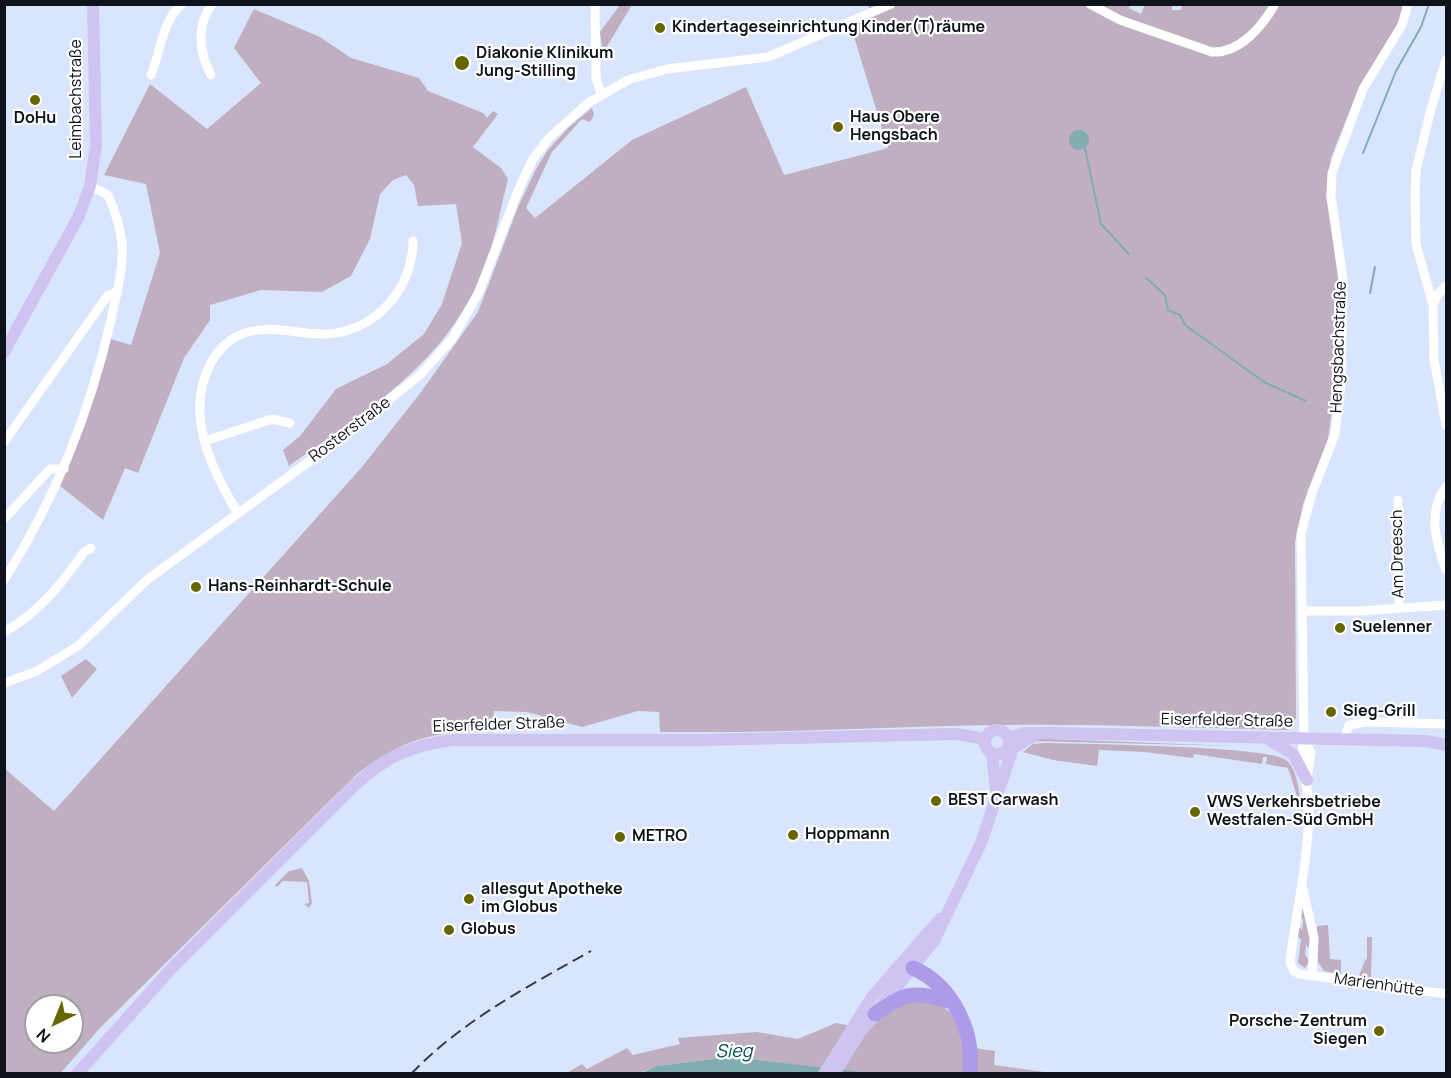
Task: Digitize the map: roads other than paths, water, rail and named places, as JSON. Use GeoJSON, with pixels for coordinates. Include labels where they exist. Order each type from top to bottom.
{"type":"FeatureCollection","features":[{"type":"Feature","properties":{"kind":"highway"},"geometry":{"type":"LineString","coordinates":[[908,965],[922,982],[949,1001],[963,1017],[969,1034],[969,1074]]}},
{"type":"Feature","properties":{"kind":"highway"},"geometry":{"type":"LineString","coordinates":[[875,1014],[894,1001],[915,993],[949,1001]]}},
{"type":"Feature","properties":{"kind":"main road","name":"Leimbachstraße"},"geometry":{"type":"LineString","coordinates":[[4,352],[78,218],[90,186],[96,145],[93,4]]}},
{"type":"Feature","properties":{"kind":"main road","name":"Eiserfelder Straße"},"geometry":{"type":"LineString","coordinates":[[77,1074],[172,968],[356,785],[375,767],[418,745],[452,740],[702,740],[957,734],[985,739],[991,731],[998,730],[1008,738],[1024,733],[1051,733],[1426,741],[1446,745]]}},
{"type":"Feature","properties":{"kind":"main road"},"geometry":{"type":"LineString","coordinates":[[834,1074],[872,997],[934,941],[972,866],[1017,744],[1051,733]]}},
{"type":"Feature","properties":{"kind":"main road"},"geometry":{"type":"LineString","coordinates":[[996,753],[1008,745],[1008,738]]}},
{"type":"Feature","properties":{"kind":"main road"},"geometry":{"type":"LineString","coordinates":[[1267,738],[1293,754],[1307,780]]}},
{"type":"Feature","properties":{"kind":"main road"},"geometry":{"type":"LineString","coordinates":[[985,739],[987,748],[996,753]]}},
{"type":"Feature","properties":{"kind":"main road"},"geometry":{"type":"LineString","coordinates":[[996,753],[996,796]]}},
{"type":"Feature","properties":{"kind":"main road"},"geometry":{"type":"LineString","coordinates":[[824,1074],[855,1031],[875,1014],[908,965]]}},
{"type":"Feature","properties":{"kind":"street"},"geometry":{"type":"LineString","coordinates":[[151,75],[161,51],[168,20],[182,4]]}},
{"type":"Feature","properties":{"kind":"street"},"geometry":{"type":"LineString","coordinates":[[211,75],[200,46],[201,28],[212,4]]}},
{"type":"Feature","properties":{"kind":"street"},"geometry":{"type":"LineString","coordinates":[[596,4],[596,81],[601,93],[640,76],[668,69],[768,57],[891,4]]}},
{"type":"Feature","properties":{"kind":"street"},"geometry":{"type":"LineString","coordinates":[[1090,4],[1141,28],[1212,52],[1223,53],[1239,46],[1259,27],[1275,4]]}},
{"type":"Feature","properties":{"kind":"street","name":"Hengsbachstraße"},"geometry":{"type":"LineString","coordinates":[[1304,738],[1301,534],[1312,493],[1335,434],[1341,384],[1343,280],[1331,196],[1332,173],[1363,89],[1402,25],[1408,4]]}},
{"type":"Feature","properties":{"kind":"street"},"geometry":{"type":"LineString","coordinates":[[1446,60],[1416,170],[1416,244],[1432,305],[1434,359],[1446,425]]}},
{"type":"Feature","properties":{"kind":"street","name":"Rosterstraße"},"geometry":{"type":"LineString","coordinates":[[4,683],[35,672],[78,646],[148,579],[408,386],[442,352],[478,294],[520,186],[534,159],[549,138],[601,93]]}},
{"type":"Feature","properties":{"kind":"street"},"geometry":{"type":"LineString","coordinates":[[4,580],[64,470],[91,395],[117,292],[122,245],[118,218],[108,195],[90,186]]}},
{"type":"Feature","properties":{"kind":"street"},"geometry":{"type":"LineString","coordinates":[[238,513],[227,496],[205,441],[199,415],[199,394],[205,374],[215,356],[228,342],[248,332],[276,329],[325,334],[353,330],[377,316],[396,296],[413,262],[413,241]]}},
{"type":"Feature","properties":{"kind":"street"},"geometry":{"type":"LineString","coordinates":[[1432,305],[1446,286]]}},
{"type":"Feature","properties":{"kind":"street"},"geometry":{"type":"LineString","coordinates":[[4,442],[108,295],[117,292]]}},
{"type":"Feature","properties":{"kind":"street"},"geometry":{"type":"LineString","coordinates":[[205,441],[272,419],[290,423]]}},
{"type":"Feature","properties":{"kind":"street"},"geometry":{"type":"LineString","coordinates":[[4,519],[50,470],[64,470]]}},
{"type":"Feature","properties":{"kind":"street"},"geometry":{"type":"LineString","coordinates":[[1446,487],[1437,498],[1435,540],[1446,570]]}},
{"type":"Feature","properties":{"kind":"street","name":"Am Dreesch"},"geometry":{"type":"LineString","coordinates":[[1398,501],[1399,607]]}},
{"type":"Feature","properties":{"kind":"street"},"geometry":{"type":"LineString","coordinates":[[4,632],[24,621],[52,594],[84,552],[91,548]]}},
{"type":"Feature","properties":{"kind":"street","name":"Am Dreesch"},"geometry":{"type":"LineString","coordinates":[[1302,611],[1361,611],[1446,604]]}},
{"type":"Feature","properties":{"kind":"street"},"geometry":{"type":"LineString","coordinates":[[1344,739],[1349,725],[1366,722],[1446,724]]}},
{"type":"Feature","properties":{"kind":"street","name":"Marienhütte"},"geometry":{"type":"LineString","coordinates":[[1304,738],[1301,752],[1307,780],[1309,812],[1302,885],[1298,898],[1290,962],[1296,973],[1446,994]]}},
{"type":"Feature","properties":{"kind":"street","name":"Marienhütte"},"geometry":{"type":"LineString","coordinates":[[1302,885],[1314,938],[1312,976]]}},
{"type":"Feature","properties":{"kind":"waterway"},"geometry":{"type":"LineString","coordinates":[[1363,153],[1396,71],[1421,27],[1429,4]]}},
{"type":"Feature","properties":{"kind":"waterway"},"geometry":{"type":"LineString","coordinates":[[1085,148],[1101,224],[1129,254]]}},
{"type":"Feature","properties":{"kind":"waterway"},"geometry":{"type":"LineString","coordinates":[[1370,293],[1375,267]]}},
{"type":"Feature","properties":{"kind":"waterway"},"geometry":{"type":"LineString","coordinates":[[1146,278],[1165,295],[1168,310],[1180,315],[1185,325],[1264,382],[1306,401]]}},
{"type":"Feature","properties":{"kind":"railway"},"geometry":{"type":"LineString","coordinates":[[411,1074],[452,1037],[474,1021],[591,951]]}},
{"type":"Feature","properties":{"kind":"place","name":"Kindertageseinrichtung Kinder(T)räume"},"geometry":{"type":"Point","coordinates":[660,28]}},
{"type":"Feature","properties":{"kind":"place","name":"Diakonie Klinikum Jung-Stilling"},"geometry":{"type":"Point","coordinates":[462,63]}},
{"type":"Feature","properties":{"kind":"place","name":"DoHu"},"geometry":{"type":"Point","coordinates":[35,100]}},
{"type":"Feature","properties":{"kind":"place","name":"Haus Obere Hengsbach"},"geometry":{"type":"Point","coordinates":[838,127]}},
{"type":"Feature","properties":{"kind":"place","name":"Hans-Reinhardt-Schule"},"geometry":{"type":"Point","coordinates":[196,587]}},
{"type":"Feature","properties":{"kind":"place","name":"Suelenner"},"geometry":{"type":"Point","coordinates":[1340,628]}},
{"type":"Feature","properties":{"kind":"place","name":"Sieg-Grill"},"geometry":{"type":"Point","coordinates":[1331,712]}},
{"type":"Feature","properties":{"kind":"place","name":"BEST Carwash"},"geometry":{"type":"Point","coordinates":[936,801]}},
{"type":"Feature","properties":{"kind":"place","name":"VWS Verkehrsbetriebe Westfalen-Süd GmbH"},"geometry":{"type":"Point","coordinates":[1195,812]}},
{"type":"Feature","properties":{"kind":"place","name":"Hoppmann"},"geometry":{"type":"Point","coordinates":[793,835]}},
{"type":"Feature","properties":{"kind":"place","name":"METRO"},"geometry":{"type":"Point","coordinates":[620,837]}},
{"type":"Feature","properties":{"kind":"place","name":"allesgut Apotheke im Globus"},"geometry":{"type":"Point","coordinates":[469,899]}},
{"type":"Feature","properties":{"kind":"place","name":"Globus"},"geometry":{"type":"Point","coordinates":[449,930]}},
{"type":"Feature","properties":{"kind":"place","name":"Porsche-Zentrum Siegen"},"geometry":{"type":"Point","coordinates":[1379,1031]}},
{"type":"Feature","properties":{"kind":"water label","name":"Sieg"},"geometry":{"type":"Point","coordinates":[734,1052]}}]}
